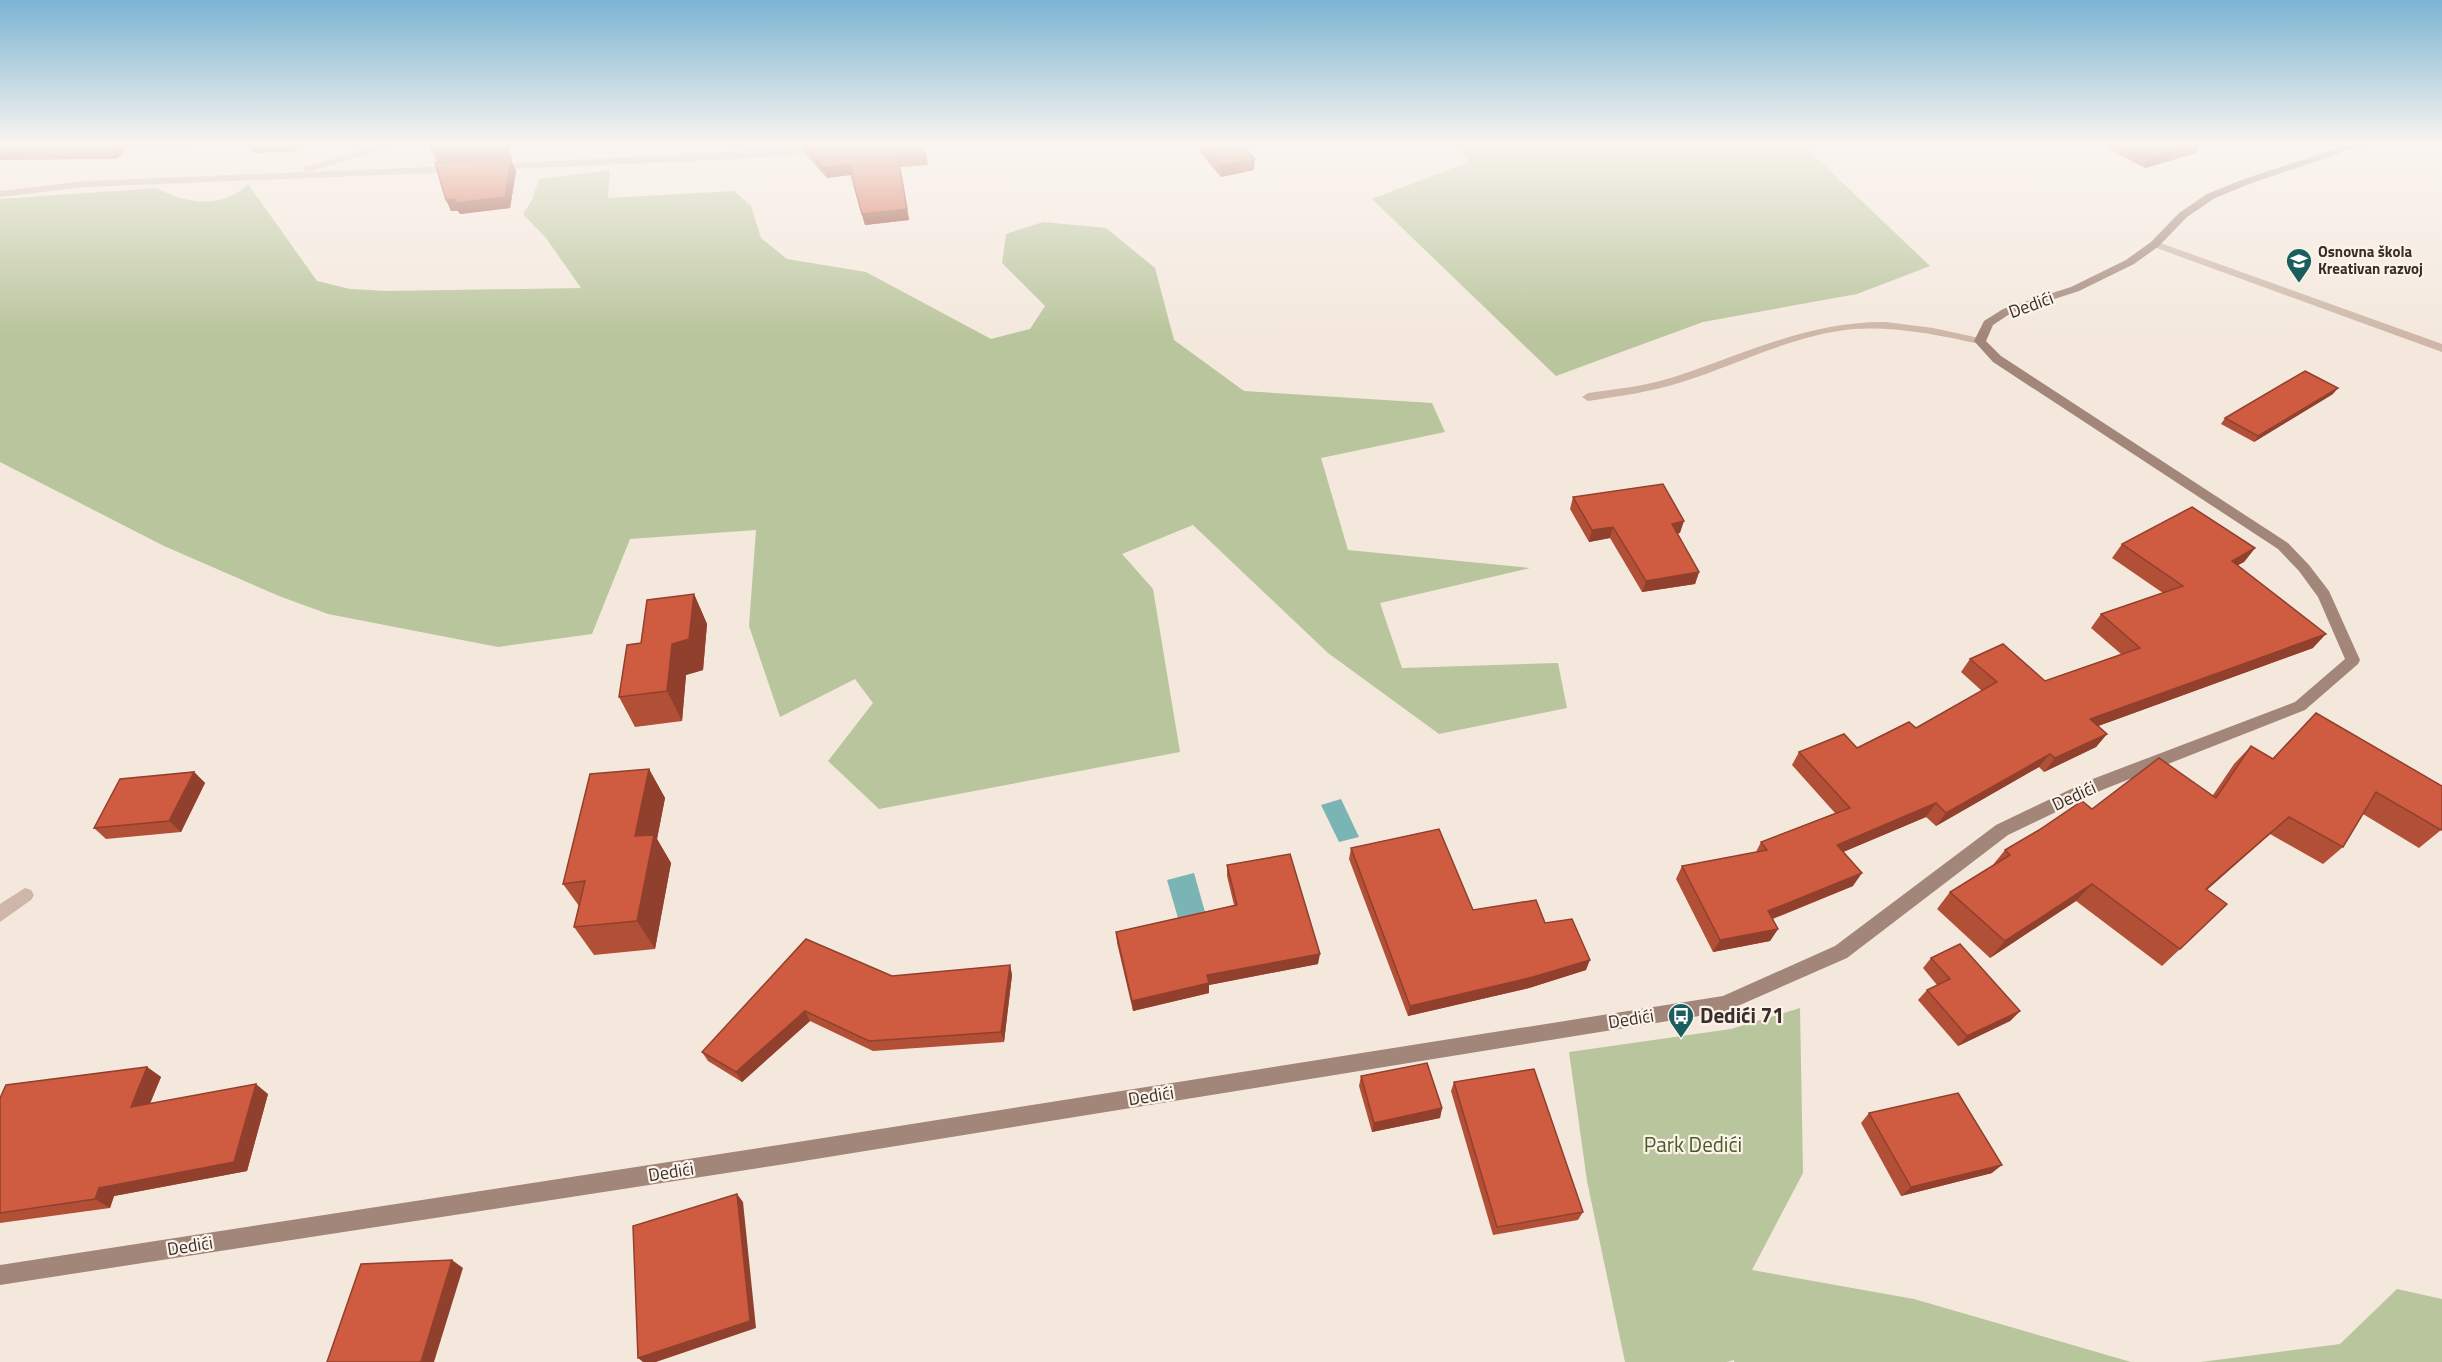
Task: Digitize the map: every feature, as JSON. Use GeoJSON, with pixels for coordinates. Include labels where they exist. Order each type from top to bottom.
{"type":"FeatureCollection","features":[{"type":"Feature","properties":{"kind":"street","name":"Dedići"},"geometry":{"type":"LineString","coordinates":[[0,1275],[797,1153],[1724,1004],[1841,952],[2001,830],[2096,785],[2300,706],[2354,660],[2325,595],[2283,546],[1997,359],[1980,341],[1988,323],[2007,311],[2075,289],[2130,262],[2155,244],[2183,215],[2194,208]]}},
{"type":"Feature","properties":{"kind":"street"},"geometry":{"type":"LineString","coordinates":[[2155,244],[2442,348]]}},
{"type":"Feature","properties":{"kind":"street"},"geometry":{"type":"LineString","coordinates":[[1588,397],[1652,387],[1796,337],[1851,326],[1890,325],[1924,328],[1980,341]]}},
{"type":"Feature","properties":{"kind":"street"},"geometry":{"type":"LineString","coordinates":[[0,914],[25,895]]}},
{"type":"Feature","properties":{"kind":"green space"},"geometry":{"type":"Polygon","coordinates":[[[0,208],[265,208],[317,281],[350,289],[388,291],[581,288],[546,238],[523,214],[527,208],[751,208],[761,238],[787,259],[866,272],[991,339],[1030,329],[1045,306],[1002,263],[1006,234],[1043,222],[1106,228],[1155,268],[1174,340],[1244,391],[1432,403],[1445,432],[1321,458],[1348,550],[1530,568],[1380,603],[1402,668],[1558,663],[1567,708],[1439,734],[1328,653],[1193,525],[1122,554],[1153,589],[1180,752],[879,809],[828,761],[873,703],[855,679],[780,717],[749,626],[756,530],[630,539],[592,634],[498,647],[328,614],[279,596],[164,546],[0,462],[0,208]]]}},
{"type":"Feature","properties":{"kind":"green space"},"geometry":{"type":"Polygon","coordinates":[[[1381,208],[1869,208],[1930,266],[1857,294],[1703,322],[1556,376],[1381,208]]]}},
{"type":"Feature","properties":{"kind":"green space","name":"Park Dedići"},"geometry":{"type":"Polygon","coordinates":[[[1800,1008],[1803,1173],[1752,1270],[1914,1299],[2131,1362],[1734,1362],[1734,1360],[1727,1362],[1625,1362],[1587,1181],[1569,1052],[1731,1029],[1800,1008]]]}},
{"type":"Feature","properties":{"kind":"green space"},"geometry":{"type":"Polygon","coordinates":[[[2397,1289],[2442,1299],[2442,1362],[2201,1362],[2340,1344],[2397,1289]]]}},
{"type":"Feature","properties":{"kind":"water"},"geometry":{"type":"Polygon","coordinates":[[[1341,799],[1359,837],[1339,842],[1321,805],[1341,799]]]}},
{"type":"Feature","properties":{"kind":"water"},"geometry":{"type":"Polygon","coordinates":[[[1194,873],[1205,912],[1178,918],[1167,880],[1194,873]]]}},
{"type":"Feature","properties":{"kind":"building"},"geometry":{"type":"Polygon","coordinates":[[[860,208],[907,209],[862,214],[860,208]]]}},
{"type":"Feature","properties":{"kind":"building"},"geometry":{"type":"Polygon","coordinates":[[[2305,371],[2338,388],[2258,436],[2225,418],[2305,371]]]}},
{"type":"Feature","properties":{"kind":"building"},"geometry":{"type":"Polygon","coordinates":[[[1663,484],[1684,521],[1672,524],[1699,572],[1646,581],[1613,527],[1592,530],[1573,497],[1663,484]]]}},
{"type":"Feature","properties":{"kind":"building"},"geometry":{"type":"Polygon","coordinates":[[[2192,507],[2255,548],[2232,561],[2326,634],[2090,719],[2107,734],[2055,758],[2050,754],[1946,813],[1936,803],[1837,845],[1862,873],[1768,911],[1778,929],[1720,940],[1682,866],[1767,850],[1761,842],[1850,808],[1799,752],[1844,734],[1857,748],[1909,722],[1916,728],[1997,682],[1970,659],[2003,644],[2045,681],[2140,648],[2101,614],[2183,586],[2122,544],[2192,507]]]}},
{"type":"Feature","properties":{"kind":"building"},"geometry":{"type":"Polygon","coordinates":[[[694,594],[689,639],[672,644],[667,691],[619,697],[627,645],[641,643],[647,600],[694,594]]]}},
{"type":"Feature","properties":{"kind":"building"},"geometry":{"type":"Polygon","coordinates":[[[2316,713],[2442,786],[2441,830],[2376,792],[2343,847],[2289,817],[2206,889],[2227,904],[2180,949],[2092,884],[2005,941],[1950,892],[2010,855],[2005,850],[2082,801],[2092,809],[2159,758],[2216,798],[2251,746],[2273,759],[2316,713]]]}},
{"type":"Feature","properties":{"kind":"building"},"geometry":{"type":"Polygon","coordinates":[[[649,769],[635,836],[654,835],[637,921],[574,927],[585,881],[563,884],[590,774],[649,769]]]}},
{"type":"Feature","properties":{"kind":"building"},"geometry":{"type":"Polygon","coordinates":[[[194,772],[169,821],[94,828],[120,779],[194,772]]]}},
{"type":"Feature","properties":{"kind":"building"},"geometry":{"type":"Polygon","coordinates":[[[1439,829],[1473,910],[1536,900],[1545,923],[1572,919],[1590,960],[1533,977],[1410,1006],[1351,848],[1439,829]]]}},
{"type":"Feature","properties":{"kind":"building"},"geometry":{"type":"Polygon","coordinates":[[[1290,854],[1320,954],[1207,975],[1209,983],[1132,1001],[1116,932],[1237,905],[1227,865],[1290,854]]]}},
{"type":"Feature","properties":{"kind":"building"},"geometry":{"type":"Polygon","coordinates":[[[806,939],[892,976],[1010,965],[1001,1032],[869,1041],[805,1011],[736,1072],[702,1052],[806,939]]]}},
{"type":"Feature","properties":{"kind":"building"},"geometry":{"type":"Polygon","coordinates":[[[1960,944],[2020,1011],[1967,1036],[1927,990],[1950,979],[1931,958],[1960,944]]]}},
{"type":"Feature","properties":{"kind":"building"},"geometry":{"type":"Polygon","coordinates":[[[1427,1063],[1442,1108],[1374,1123],[1361,1076],[1427,1063]]]}},
{"type":"Feature","properties":{"kind":"building"},"geometry":{"type":"Polygon","coordinates":[[[147,1067],[131,1107],[256,1084],[234,1162],[99,1188],[95,1199],[0,1213],[0,1098],[6,1085],[147,1067]]]}},
{"type":"Feature","properties":{"kind":"building"},"geometry":{"type":"Polygon","coordinates":[[[1534,1069],[1583,1212],[1497,1227],[1454,1082],[1534,1069]]]}},
{"type":"Feature","properties":{"kind":"building"},"geometry":{"type":"Polygon","coordinates":[[[1958,1093],[2002,1165],[1911,1187],[1869,1113],[1958,1093]]]}},
{"type":"Feature","properties":{"kind":"building"},"geometry":{"type":"Polygon","coordinates":[[[737,1194],[750,1321],[638,1358],[633,1226],[737,1194]]]}},
{"type":"Feature","properties":{"kind":"building"},"geometry":{"type":"Polygon","coordinates":[[[452,1260],[421,1362],[327,1362],[361,1264],[452,1260]]]}},
{"type":"Feature","properties":{"kind":"place","name":"Osnovna škola Kreativan razvoj"},"geometry":{"type":"Point","coordinates":[2299,284]}},
{"type":"Feature","properties":{"kind":"place","name":"Dedići 71"},"geometry":{"type":"Point","coordinates":[1681,1039]}}]}
